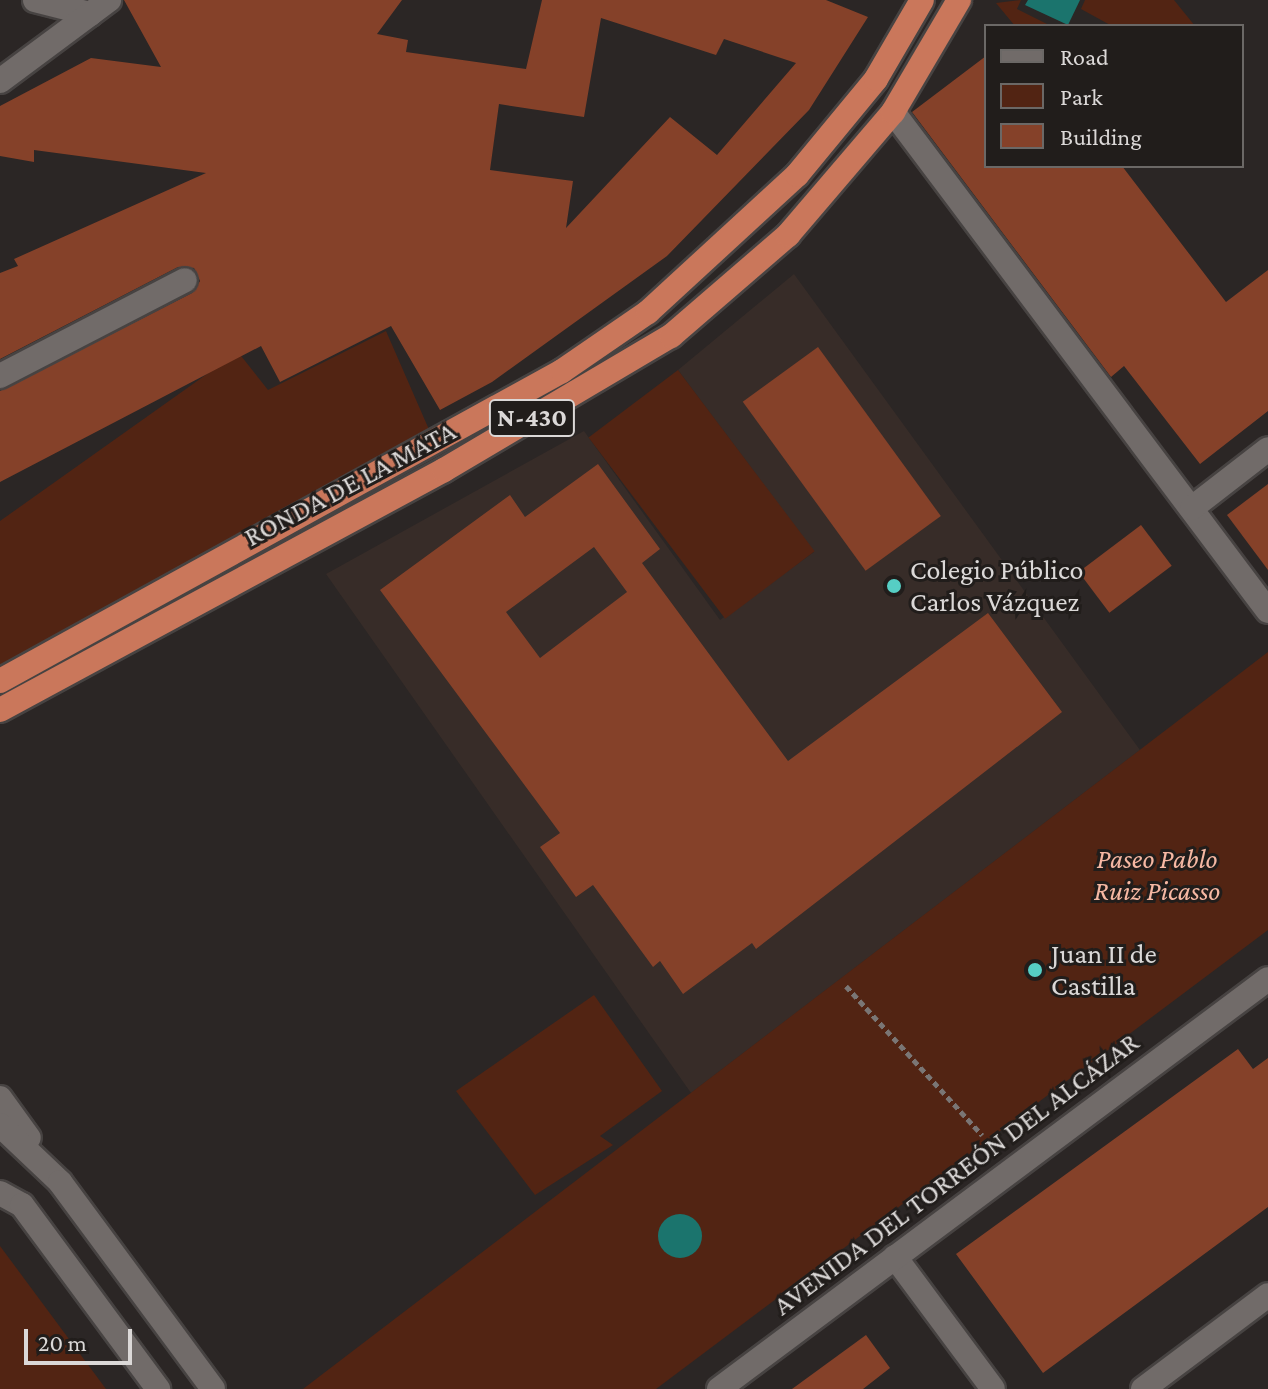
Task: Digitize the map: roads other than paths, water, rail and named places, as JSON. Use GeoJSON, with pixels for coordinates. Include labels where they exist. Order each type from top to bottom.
{"type":"FeatureCollection","features":[{"type":"Feature","properties":{"kind":"highway","name":"RONDA DE LA MATA"},"geometry":{"type":"LineString","coordinates":[[0,681],[562,371],[648,312],[797,175],[876,79],[922,0]]}},
{"type":"Feature","properties":{"kind":"highway","name":"RONDA DE LA MATA"},"geometry":{"type":"LineString","coordinates":[[0,710],[444,470],[671,336],[788,235],[893,112],[959,0]]}},
{"type":"Feature","properties":{"kind":"street"},"geometry":{"type":"LineString","coordinates":[[35,0],[100,7]]}},
{"type":"Feature","properties":{"kind":"street"},"geometry":{"type":"LineString","coordinates":[[0,81],[100,7]]}},
{"type":"Feature","properties":{"kind":"street"},"geometry":{"type":"LineString","coordinates":[[893,112],[1268,611]]}},
{"type":"Feature","properties":{"kind":"street"},"geometry":{"type":"LineString","coordinates":[[0,376],[185,280]]}},
{"type":"Feature","properties":{"kind":"street"},"geometry":{"type":"LineString","coordinates":[[1192,508],[1268,449]]}},
{"type":"Feature","properties":{"kind":"street","name":"AVENIDA DEL TORREÓN DEL ALCÁZAR"},"geometry":{"type":"LineString","coordinates":[[719,1389],[1268,979]]}},
{"type":"Feature","properties":{"kind":"street"},"geometry":{"type":"LineString","coordinates":[[0,1098],[213,1389]]}},
{"type":"Feature","properties":{"kind":"street"},"geometry":{"type":"LineString","coordinates":[[0,1125],[60,1182]]}},
{"type":"Feature","properties":{"kind":"street"},"geometry":{"type":"LineString","coordinates":[[0,1193],[22,1205],[158,1389]]}},
{"type":"Feature","properties":{"kind":"street"},"geometry":{"type":"LineString","coordinates":[[895,1257],[993,1389]]}},
{"type":"Feature","properties":{"kind":"street"},"geometry":{"type":"LineString","coordinates":[[1143,1389],[1268,1295]]}},
{"type":"Feature","properties":{"kind":"water"},"geometry":{"type":"Polygon","coordinates":[[[1028,0],[1080,0],[1068,24],[1025,5],[1028,0]]]}},
{"type":"Feature","properties":{"kind":"water"},"geometry":{"type":"Polygon","coordinates":[[[680,1214],[695,1221],[702,1236],[695,1251],[680,1258],[665,1251],[658,1236],[665,1221],[680,1214]]]}},
{"type":"Feature","properties":{"kind":"place","name":"Colegio Público Carlos Vázquez"},"geometry":{"type":"Point","coordinates":[894,586]}},
{"type":"Feature","properties":{"kind":"place","name":"Juan II de Castilla"},"geometry":{"type":"Point","coordinates":[1035,970]}},
{"type":"Feature","properties":{"kind":"park label","name":"Paseo Pablo Ruiz Picasso"},"geometry":{"type":"Point","coordinates":[1157,875]}}]}
